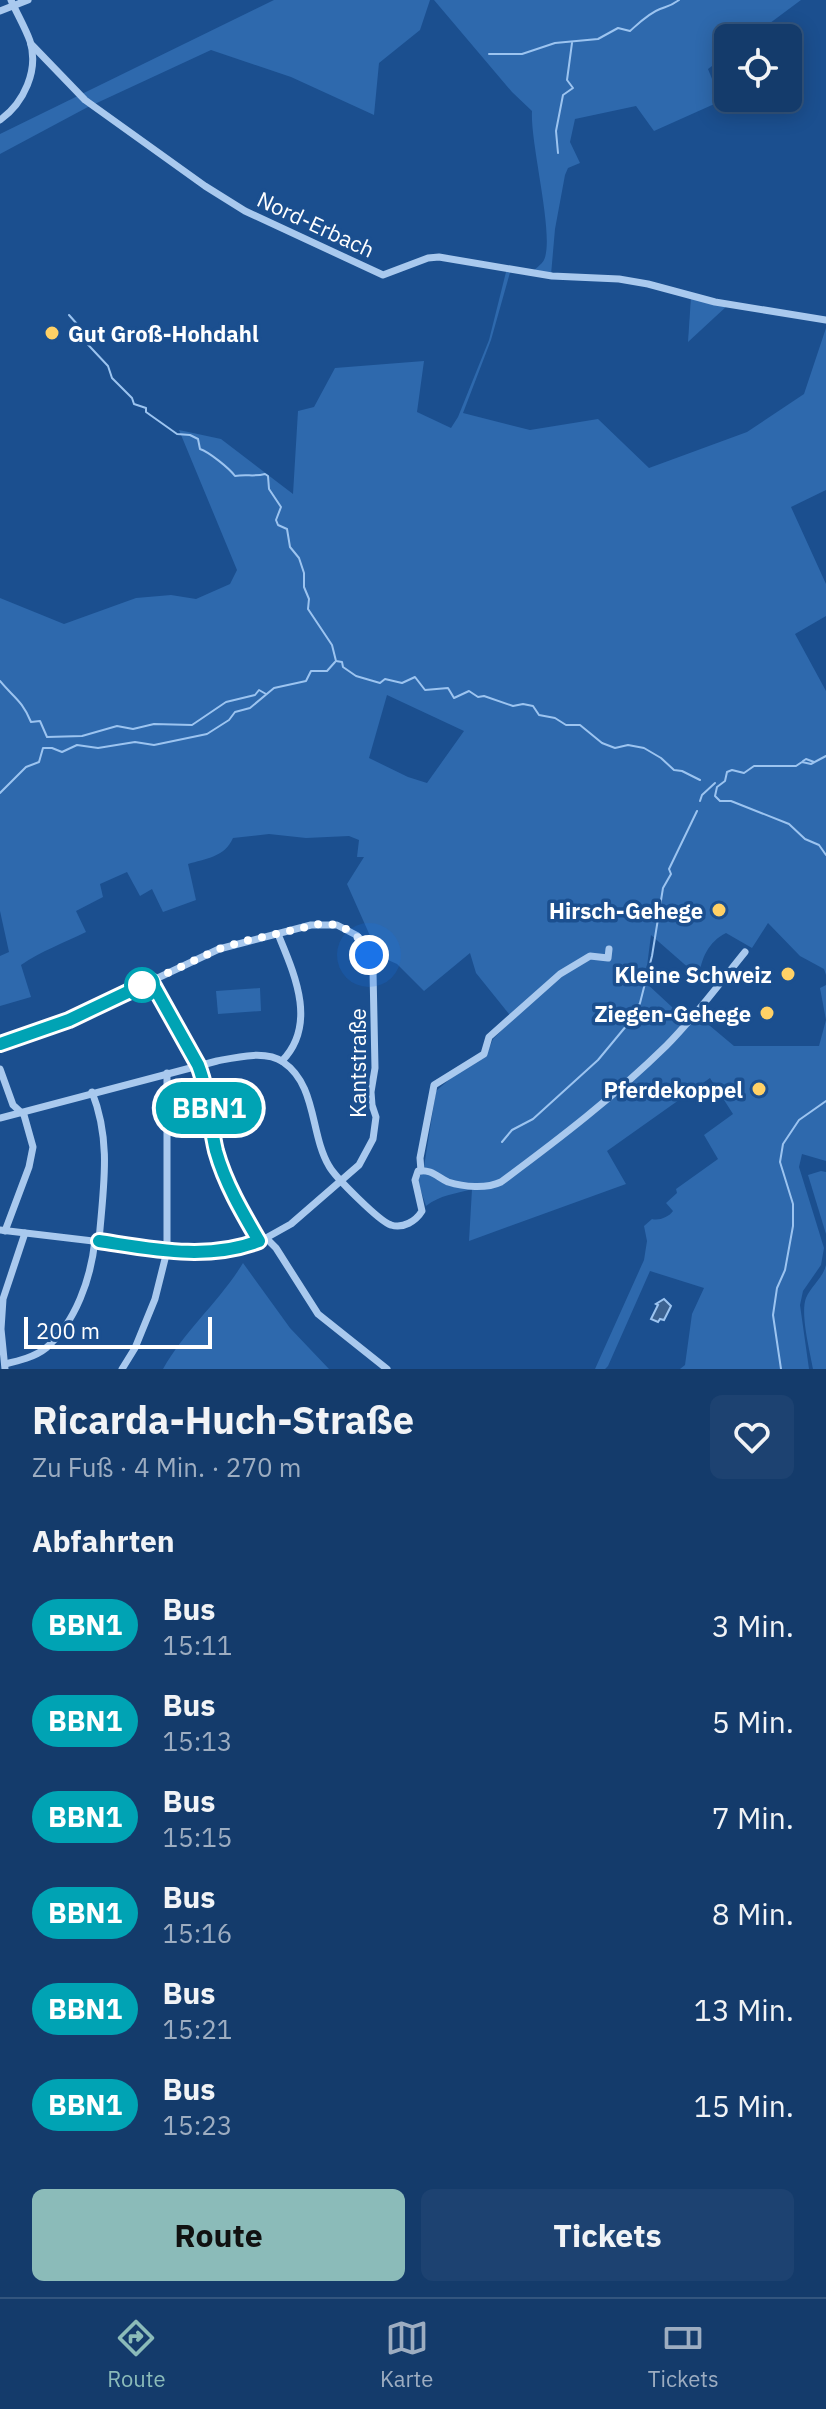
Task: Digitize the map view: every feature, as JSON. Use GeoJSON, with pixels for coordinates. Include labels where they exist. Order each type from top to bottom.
{"type":"FeatureCollection","features":[{"type":"Feature","properties":{"kind":"street"},"geometry":{"type":"LineString","coordinates":[[0,11],[12,3],[28,0]]}},
{"type":"Feature","properties":{"kind":"street"},"geometry":{"type":"LineString","coordinates":[[0,120],[12,111],[24,93],[31,70],[31,44],[12,3]]}},
{"type":"Feature","properties":{"kind":"street","name":"Nord-Erbach"},"geometry":{"type":"LineString","coordinates":[[31,44],[85,100],[232,203],[383,275],[428,258],[439,257],[552,276],[619,279],[715,302],[826,320]]}},
{"type":"Feature","properties":{"kind":"street","name":"Kantstraße"},"geometry":{"type":"LineString","coordinates":[[0,1044],[69,1020],[219,949],[324,923],[347,929],[363,941],[373,971],[375,1068],[371,1092],[375,1129],[365,1157],[341,1182],[291,1224],[262,1240],[223,1250],[167,1251],[2,1230]]}},
{"type":"Feature","properties":{"kind":"street"},"geometry":{"type":"LineString","coordinates":[[278,934],[301,995],[294,1043],[282,1061]]}},
{"type":"Feature","properties":{"kind":"street"},"geometry":{"type":"LineString","coordinates":[[421,1171],[420,1158],[434,1085],[484,1054],[489,1037],[560,974],[590,956],[608,958],[609,949]]}},
{"type":"Feature","properties":{"kind":"street"},"geometry":{"type":"LineString","coordinates":[[0,1118],[198,1065],[245,1057],[269,1057],[282,1061],[294,1071],[305,1090],[323,1155],[341,1182],[381,1219],[391,1225],[401,1225],[418,1219],[422,1211],[415,1180],[416,1174],[421,1171],[434,1172],[457,1184],[485,1186],[501,1182],[586,1119],[687,1024],[745,952]]}},
{"type":"Feature","properties":{"kind":"street"},"geometry":{"type":"LineString","coordinates":[[151,981],[198,1065],[204,1080],[213,1138],[222,1169],[262,1240],[276,1248],[318,1314],[387,1369]]}},
{"type":"Feature","properties":{"kind":"street"},"geometry":{"type":"LineString","coordinates":[[0,1069],[13,1105],[24,1115],[33,1139],[33,1154],[2,1230]]}},
{"type":"Feature","properties":{"kind":"street"},"geometry":{"type":"LineString","coordinates":[[122,1369],[135,1348],[155,1299],[167,1251],[167,1073]]}},
{"type":"Feature","properties":{"kind":"street"},"geometry":{"type":"LineString","coordinates":[[25,1233],[3,1299],[1,1329],[5,1366],[47,1347],[78,1302],[92,1265],[105,1148],[104,1125],[92,1092]]}},
{"type":"Feature","properties":{"kind":"shaded area"},"geometry":{"type":"Polygon","coordinates":[[[274,0],[430,0],[420,30],[379,63],[374,115],[291,77],[211,50],[86,108],[0,154],[0,134],[274,0]]]}},
{"type":"Feature","properties":{"kind":"shaded area"},"geometry":{"type":"Polygon","coordinates":[[[434,0],[801,0],[769,24],[714,24],[714,64],[708,69],[714,84],[714,104],[654,131],[636,106],[575,119],[570,142],[580,163],[568,168],[565,175],[555,229],[551,275],[531,273],[543,262],[547,248],[545,211],[532,111],[512,92],[434,0]]]}},
{"type":"Feature","properties":{"kind":"shaded area"},"geometry":{"type":"Polygon","coordinates":[[[507,268],[511,269],[491,340],[463,413],[530,430],[598,419],[649,468],[747,432],[804,394],[826,328],[826,490],[791,507],[826,584],[826,616],[795,634],[826,691],[826,975],[824,969],[800,956],[768,923],[752,948],[726,933],[714,941],[706,952],[699,977],[651,935],[645,982],[686,1020],[697,1015],[734,1046],[819,1046],[826,1020],[826,1161],[802,1154],[799,1167],[824,1248],[821,1265],[803,1291],[800,1305],[809,1369],[680,1369],[685,1365],[692,1314],[704,1288],[650,1271],[608,1366],[595,1369],[644,1260],[647,1241],[644,1226],[652,1219],[661,1219],[671,1213],[673,1211],[666,1203],[677,1193],[676,1189],[718,1159],[704,1135],[733,1114],[710,1078],[607,1151],[626,1184],[469,1241],[472,1189],[442,1197],[426,1206],[417,1179],[423,1173],[436,1091],[486,1056],[493,1039],[513,1019],[476,973],[470,953],[424,991],[397,964],[379,956],[347,884],[364,857],[357,857],[359,840],[349,836],[306,838],[269,834],[233,838],[220,853],[188,864],[196,900],[163,912],[152,889],[140,896],[127,872],[100,884],[103,897],[76,911],[86,932],[21,965],[31,997],[0,1006],[0,956],[9,952],[0,911],[0,598],[64,624],[136,598],[171,595],[196,599],[230,584],[237,570],[179,430],[221,439],[293,494],[298,411],[314,407],[335,368],[424,361],[417,412],[451,428],[489,340],[507,268]],[[387,695],[369,758],[427,783],[464,731],[387,695]]]}},
{"type":"Feature","properties":{"kind":"shaded area"},"geometry":{"type":"Polygon","coordinates":[[[691,297],[728,305],[688,342],[691,297]]]}},
{"type":"Feature","properties":{"kind":"shaded area"},"geometry":{"type":"Polygon","coordinates":[[[826,985],[826,1020],[820,988],[826,985]]]}},
{"type":"Feature","properties":{"kind":"shaded area"},"geometry":{"type":"Polygon","coordinates":[[[260,988],[261,1011],[218,1014],[216,991],[260,988]]]}},
{"type":"Feature","properties":{"kind":"shaded area"},"geometry":{"type":"Polygon","coordinates":[[[826,1172],[826,1234],[808,1175],[826,1172]]]}},
{"type":"Feature","properties":{"kind":"shaded area"},"geometry":{"type":"Polygon","coordinates":[[[243,1263],[290,1328],[329,1369],[163,1369],[243,1263]]]}},
{"type":"Feature","properties":{"kind":"shaded area"},"geometry":{"type":"Polygon","coordinates":[[[826,1265],[826,1369],[813,1369],[804,1305],[826,1265]]]}},
{"type":"Feature","properties":{"kind":"shaded area"},"geometry":{"type":"Polygon","coordinates":[[[664,1299],[671,1306],[664,1320],[658,1322],[651,1319],[656,1304],[664,1299]]]}},
{"type":"Feature","properties":{"kind":"waterway"},"geometry":{"type":"LineString","coordinates":[[489,54],[522,54],[555,43],[598,39],[618,28],[630,31],[644,18],[679,0]]}},
{"type":"Feature","properties":{"kind":"waterway"},"geometry":{"type":"LineString","coordinates":[[558,153],[556,131],[563,95],[573,88],[567,80],[572,43]]}},
{"type":"Feature","properties":{"kind":"waterway"},"geometry":{"type":"LineString","coordinates":[[69,315],[77,324],[78,334],[108,366],[112,378],[134,404],[146,408],[146,412],[177,434],[198,439],[200,449],[235,476],[268,476],[269,489],[281,507],[276,520],[278,525],[287,529],[290,547],[299,558],[304,573],[308,609],[332,645],[336,661],[342,662],[343,667],[356,676],[380,683],[385,679],[402,683],[415,677],[425,690],[448,688],[454,698],[469,691],[478,697],[484,696],[513,706],[533,706],[539,715],[555,718],[566,725],[580,725],[602,743],[615,748],[628,745],[644,748],[674,770],[700,780]]}},
{"type":"Feature","properties":{"kind":"waterway"},"geometry":{"type":"LineString","coordinates":[[0,793],[26,767],[39,762],[43,748],[62,752],[77,745],[98,748],[135,742],[154,745],[207,734],[229,720],[235,712],[250,708],[274,688],[306,681],[311,671],[327,671],[335,662]]}},
{"type":"Feature","properties":{"kind":"waterway"},"geometry":{"type":"LineString","coordinates":[[0,681],[21,704],[31,722],[40,721],[47,737],[82,736],[117,726],[133,729],[154,724],[192,725],[226,702],[255,695],[259,690],[266,694]]}},
{"type":"Feature","properties":{"kind":"waterway"},"geometry":{"type":"LineString","coordinates":[[826,756],[811,764],[754,766],[744,773],[732,770],[727,772],[725,781],[717,787],[715,796],[720,801],[731,801],[789,824],[805,839],[819,845],[826,855]]}},
{"type":"Feature","properties":{"kind":"waterway"},"geometry":{"type":"LineString","coordinates":[[803,761],[814,762]]}},
{"type":"Feature","properties":{"kind":"waterway"},"geometry":{"type":"LineString","coordinates":[[700,801],[715,783]]}},
{"type":"Feature","properties":{"kind":"waterway"},"geometry":{"type":"LineString","coordinates":[[502,1142],[512,1130],[533,1119],[598,1060],[632,1019],[640,1003],[652,956],[663,888],[697,811]]}},
{"type":"Feature","properties":{"kind":"waterway"},"geometry":{"type":"LineString","coordinates":[[781,1369],[773,1315],[793,1226],[793,1204],[780,1162],[783,1144],[799,1120],[826,1101]]}},
{"type":"Feature","properties":{"kind":"bus line","name":"BBN1"},"geometry":{"type":"LineString","coordinates":[[0,1044],[69,1020],[151,981],[198,1065],[204,1080],[216,1152],[233,1195],[259,1241],[235,1248],[186,1252],[99,1241]]}},
{"type":"Feature","properties":{"kind":"place","name":"Gut Groß-Hohdahl"},"geometry":{"type":"Point","coordinates":[52,333]}},
{"type":"Feature","properties":{"kind":"place","name":"Hirsch-Gehege"},"geometry":{"type":"Point","coordinates":[719,910]}},
{"type":"Feature","properties":{"kind":"place","name":"Kleine Schweiz"},"geometry":{"type":"Point","coordinates":[788,974]}},
{"type":"Feature","properties":{"kind":"place","name":"Ziegen-Gehege"},"geometry":{"type":"Point","coordinates":[767,1013]}},
{"type":"Feature","properties":{"kind":"place","name":"Pferdekoppel"},"geometry":{"type":"Point","coordinates":[759,1089]}},
{"type":"Feature","properties":{"kind":"route"},"geometry":{"type":"LineString","coordinates":[[142,985],[219,949],[324,923],[337,925],[356,935],[363,941],[369,955]]}}]}
